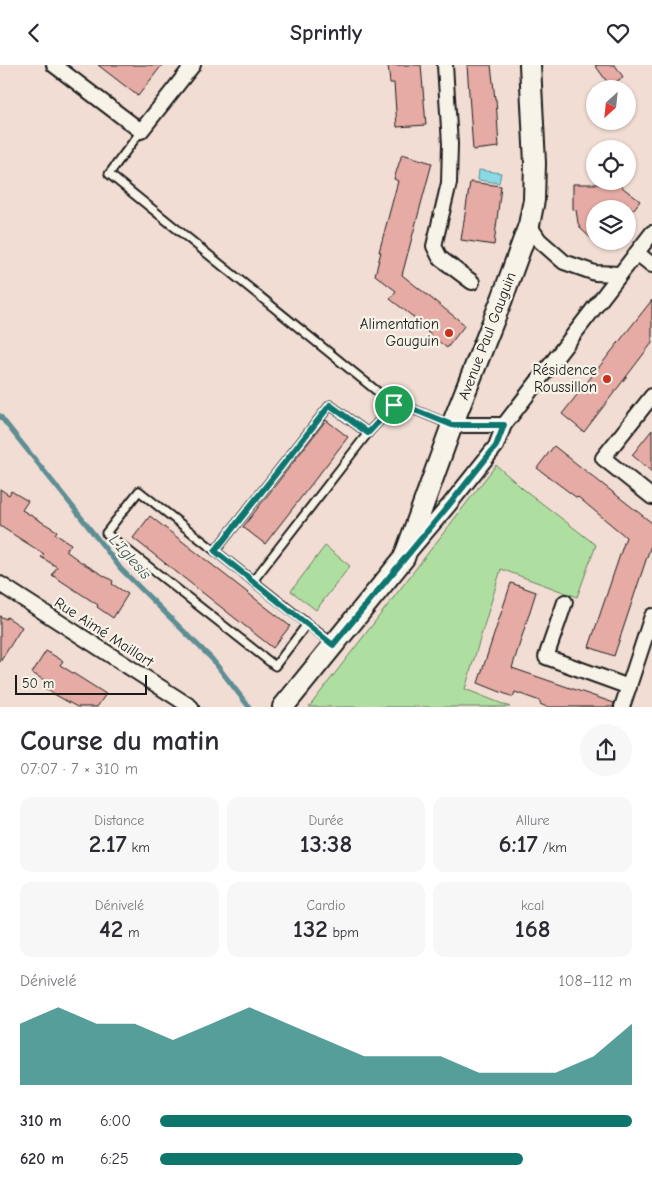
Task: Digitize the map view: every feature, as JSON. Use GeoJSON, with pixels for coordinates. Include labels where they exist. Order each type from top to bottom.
{"type":"FeatureCollection","features":[{"type":"Feature","properties":{"kind":"street"},"geometry":{"type":"LineString","coordinates":[[54,65],[141,131],[193,65]]}},
{"type":"Feature","properties":{"kind":"street"},"geometry":{"type":"LineString","coordinates":[[445,65],[450,144],[449,183],[434,246],[440,258],[472,282]]}},
{"type":"Feature","properties":{"kind":"street","name":"Avenue Paul Gauguin"},"geometry":{"type":"LineString","coordinates":[[284,707],[404,558],[452,425],[529,225],[534,200],[535,163],[530,65]]}},
{"type":"Feature","properties":{"kind":"street"},"geometry":{"type":"LineString","coordinates":[[529,225],[539,240],[564,262],[595,273],[620,274]]}},
{"type":"Feature","properties":{"kind":"street"},"geometry":{"type":"LineString","coordinates":[[404,558],[496,446],[504,425],[652,233]]}},
{"type":"Feature","properties":{"kind":"street"},"geometry":{"type":"LineString","coordinates":[[637,253],[652,265]]}},
{"type":"Feature","properties":{"kind":"street"},"geometry":{"type":"LineString","coordinates":[[652,396],[603,458],[652,497]]}},
{"type":"Feature","properties":{"kind":"street"},"geometry":{"type":"LineString","coordinates":[[452,425],[504,425]]}},
{"type":"Feature","properties":{"kind":"street","name":"Rue Aimé Maillart"},"geometry":{"type":"LineString","coordinates":[[0,584],[191,707]]}},
{"type":"Feature","properties":{"kind":"street"},"geometry":{"type":"LineString","coordinates":[[565,602],[546,657],[629,687]]}},
{"type":"Feature","properties":{"kind":"street"},"geometry":{"type":"LineString","coordinates":[[622,707],[652,616]]}},
{"type":"Feature","properties":{"kind":"lane"},"geometry":{"type":"LineString","coordinates":[[141,131],[109,174],[394,405],[410,408],[452,425]]}},
{"type":"Feature","properties":{"kind":"lane"},"geometry":{"type":"LineString","coordinates":[[215,551],[330,405],[368,433]]}},
{"type":"Feature","properties":{"kind":"lane"},"geometry":{"type":"LineString","coordinates":[[253,581],[368,433],[394,405]]}},
{"type":"Feature","properties":{"kind":"lane"},"geometry":{"type":"LineString","coordinates":[[307,624],[275,666],[106,533],[139,491],[253,581],[307,624],[333,645]]}},
{"type":"Feature","properties":{"kind":"green space"},"geometry":{"type":"Polygon","coordinates":[[[496,465],[522,488],[596,545],[577,597],[501,569],[465,689],[510,707],[309,707],[496,465]]]}},
{"type":"Feature","properties":{"kind":"green space"},"geometry":{"type":"Polygon","coordinates":[[[325,546],[350,566],[316,610],[291,591],[325,546]]]}},
{"type":"Feature","properties":{"kind":"water"},"geometry":{"type":"Polygon","coordinates":[[[479,170],[501,173],[499,183],[478,180],[479,170]]]}},
{"type":"Feature","properties":{"kind":"building"},"geometry":{"type":"Polygon","coordinates":[[[98,65],[162,65],[138,96],[98,65]]]}},
{"type":"Feature","properties":{"kind":"building"},"geometry":{"type":"Polygon","coordinates":[[[388,65],[421,65],[426,125],[397,127],[394,83],[390,83],[388,65]]]}},
{"type":"Feature","properties":{"kind":"building"},"geometry":{"type":"Polygon","coordinates":[[[467,65],[491,65],[496,99],[499,147],[473,150],[467,65]]]}},
{"type":"Feature","properties":{"kind":"building"},"geometry":{"type":"Polygon","coordinates":[[[595,65],[615,65],[623,77],[619,80],[606,80],[595,65]]]}},
{"type":"Feature","properties":{"kind":"building"},"geometry":{"type":"Polygon","coordinates":[[[402,154],[432,163],[402,275],[465,325],[447,348],[427,332],[429,329],[390,299],[396,291],[375,275],[381,252],[379,252],[398,181],[394,179],[402,154]]]}},
{"type":"Feature","properties":{"kind":"building"},"geometry":{"type":"Polygon","coordinates":[[[470,182],[501,186],[494,245],[461,240],[470,182]]]}},
{"type":"Feature","properties":{"kind":"building"},"geometry":{"type":"Polygon","coordinates":[[[573,184],[586,184],[586,190],[626,190],[640,201],[636,206],[636,200],[586,200],[586,234],[581,229],[576,210],[573,209],[573,184]]]}},
{"type":"Feature","properties":{"kind":"building","name":"Résidence Roussillon"},"geometry":{"type":"Polygon","coordinates":[[[652,300],[652,343],[584,432],[562,414],[652,300]]]}},
{"type":"Feature","properties":{"kind":"building"},"geometry":{"type":"Polygon","coordinates":[[[326,420],[348,437],[265,544],[243,527],[326,420]]]}},
{"type":"Feature","properties":{"kind":"building"},"geometry":{"type":"Polygon","coordinates":[[[652,430],[652,472],[632,455],[652,430]]]}},
{"type":"Feature","properties":{"kind":"building"},"geometry":{"type":"Polygon","coordinates":[[[554,446],[652,523],[652,542],[614,656],[589,647],[626,537],[578,497],[537,468],[554,446]]]}},
{"type":"Feature","properties":{"kind":"building"},"geometry":{"type":"Polygon","coordinates":[[[0,489],[9,495],[11,491],[28,501],[22,510],[57,531],[55,534],[71,544],[66,551],[113,581],[112,584],[128,594],[113,618],[97,607],[98,605],[52,575],[57,567],[41,557],[44,554],[0,526],[0,489]]]}},
{"type":"Feature","properties":{"kind":"building"},"geometry":{"type":"Polygon","coordinates":[[[150,516],[290,626],[273,648],[133,538],[150,516]]]}},
{"type":"Feature","properties":{"kind":"building"},"geometry":{"type":"Polygon","coordinates":[[[511,583],[536,592],[512,668],[614,703],[613,707],[547,707],[540,704],[540,701],[515,692],[513,697],[478,683],[511,583]]]}},
{"type":"Feature","properties":{"kind":"building"},"geometry":{"type":"Polygon","coordinates":[[[0,616],[6,619],[7,617],[22,627],[0,662],[0,616]]]}},
{"type":"Feature","properties":{"kind":"building"},"geometry":{"type":"Polygon","coordinates":[[[46,651],[63,661],[60,665],[106,694],[97,707],[77,707],[45,689],[49,683],[32,673],[46,651]]]}},
{"type":"Feature","properties":{"kind":"waterway","name":"L'Iglesis"},"geometry":{"type":"LineString","coordinates":[[0,416],[121,569],[212,659],[249,707]]}},
{"type":"Feature","properties":{"kind":"place","name":"Alimentation Gauguin"},"geometry":{"type":"Point","coordinates":[449,333]}},
{"type":"Feature","properties":{"kind":"place","name":"Résidence Roussillon"},"geometry":{"type":"Point","coordinates":[607,379]}},
{"type":"Feature","properties":{"kind":"route"},"geometry":{"type":"LineString","coordinates":[[330,405],[368,433],[394,405],[410,408],[452,425],[504,425],[496,446],[333,645],[215,551],[330,405]]}}]}
